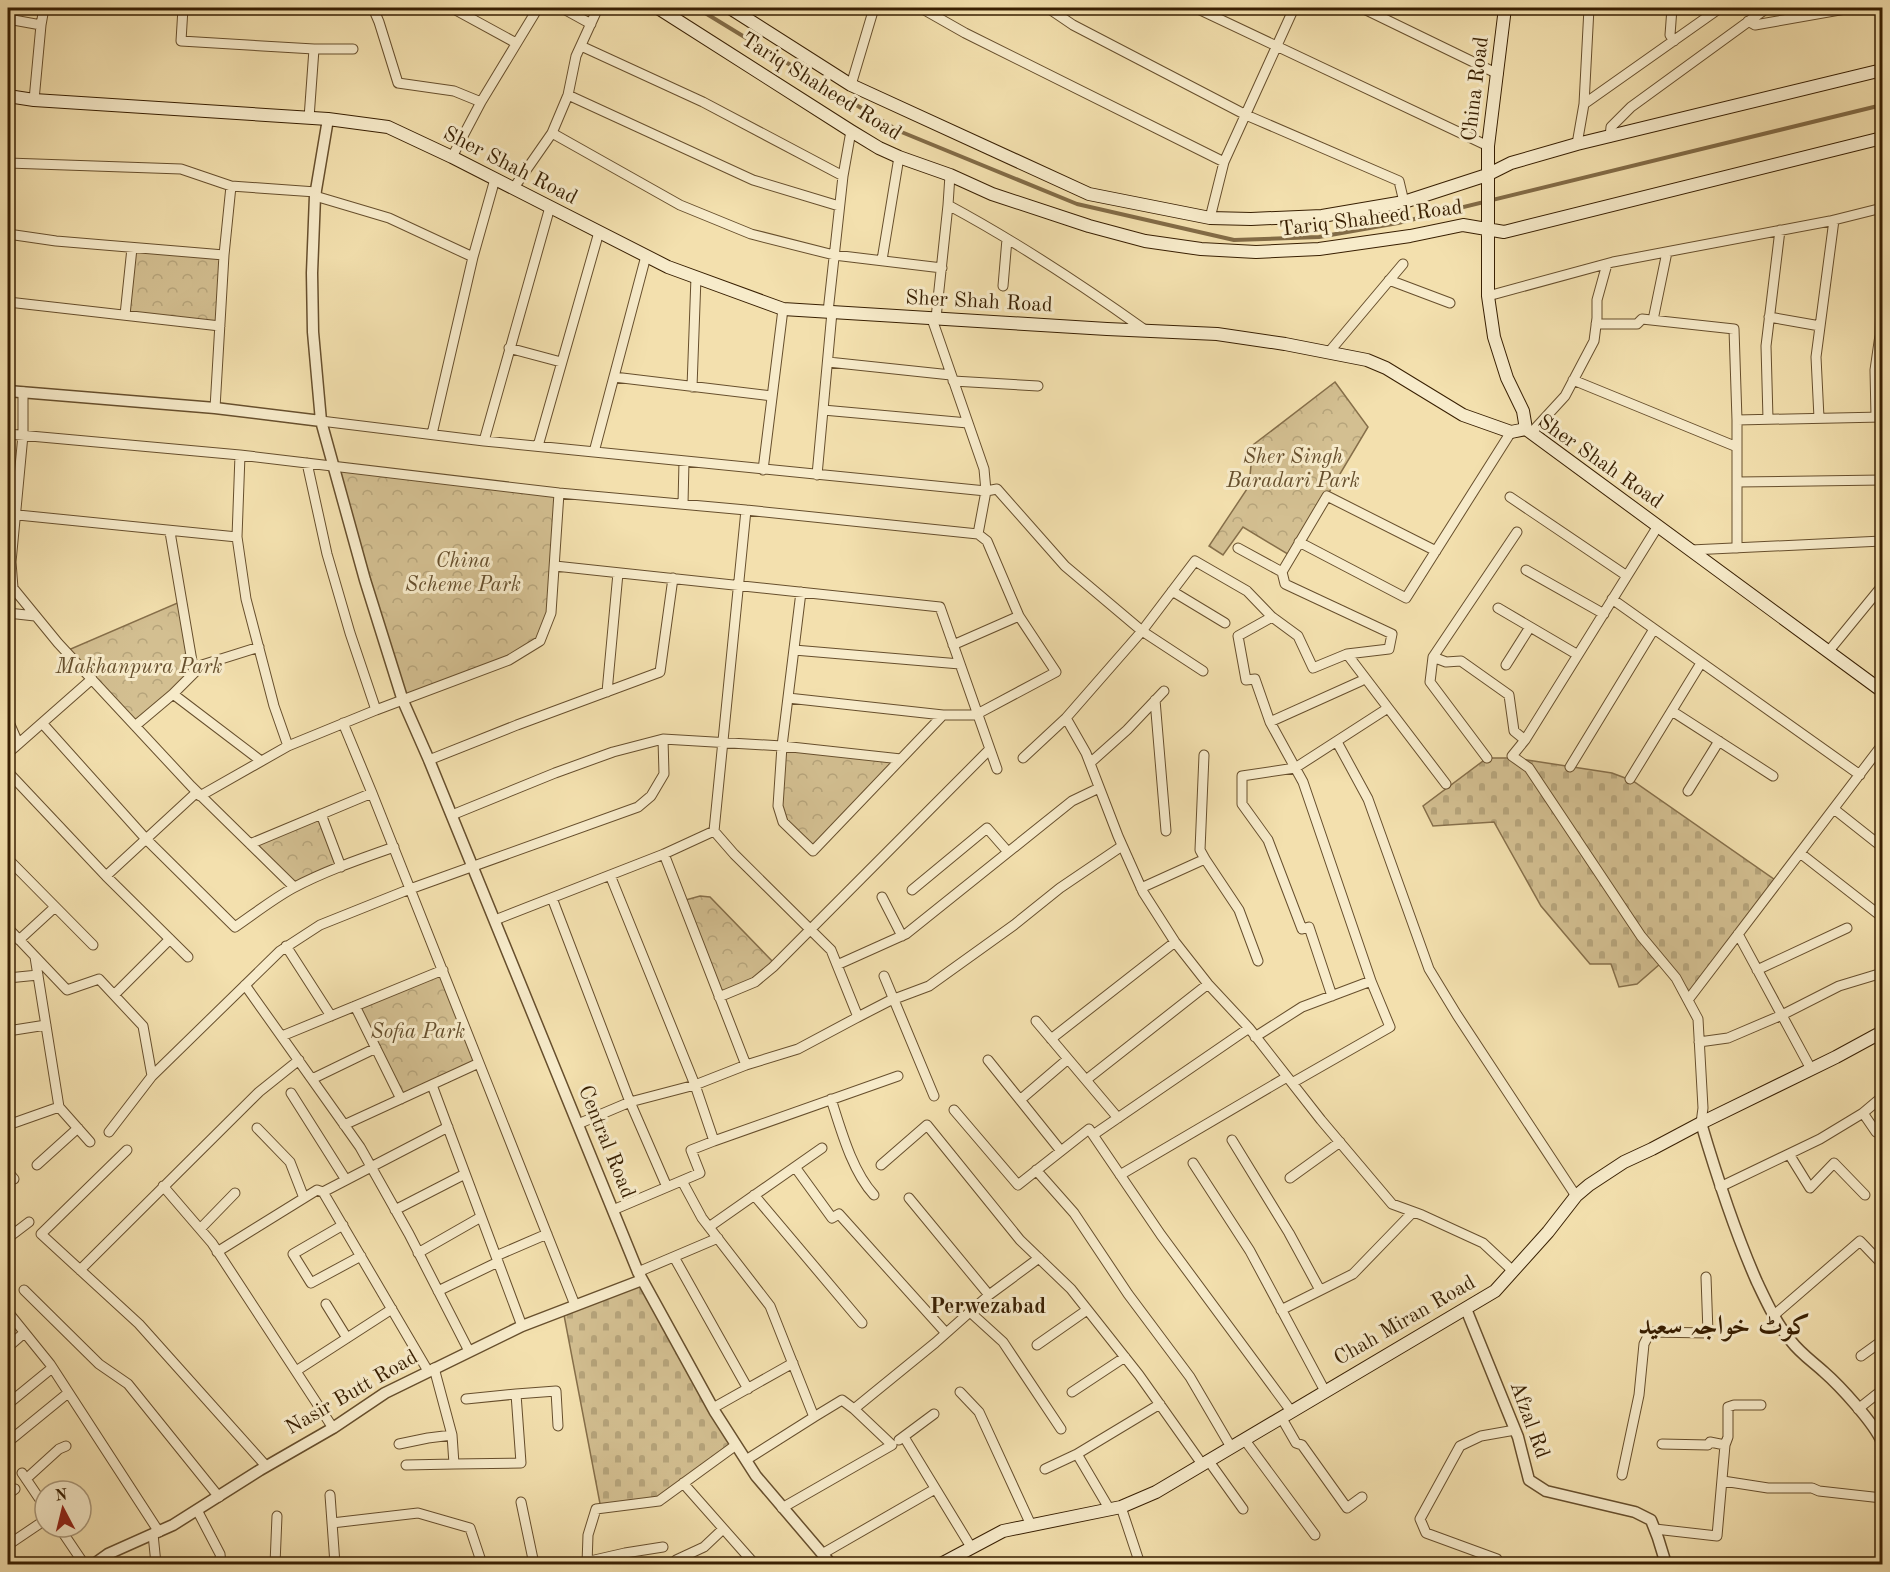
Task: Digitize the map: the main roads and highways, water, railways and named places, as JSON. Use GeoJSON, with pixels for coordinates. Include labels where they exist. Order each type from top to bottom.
{"type":"FeatureCollection","features":[{"type":"Feature","properties":{"kind":"main road","name":"Tariq Shaheed Road"},"geometry":{"type":"LineString","coordinates":[[658,8],[850,131],[899,158],[992,194],[1089,226],[1145,241],[1201,249],[1256,252],[1319,249],[1410,236],[1463,225],[1504,232],[1518,230],[1882,138]]}},
{"type":"Feature","properties":{"kind":"main road","name":"Tariq Shaheed Road"},"geometry":{"type":"LineString","coordinates":[[730,8],[851,85],[1089,194],[1210,218],[1322,216],[1404,202],[1487,180],[1511,164],[1577,144],[1882,70]]}},
{"type":"Feature","properties":{"kind":"main road","name":"China Road"},"geometry":{"type":"LineString","coordinates":[[1488,229],[1488,146],[1505,8]]}},
{"type":"Feature","properties":{"kind":"main road","name":"Sher Shah Road"},"geometry":{"type":"LineString","coordinates":[[8,96],[34,100],[328,119],[388,128],[452,157],[668,267],[783,309],[1217,334],[1367,360],[1386,368],[1462,415],[1511,432],[1528,431],[1881,688]]}},
{"type":"Feature","properties":{"kind":"main road"},"geometry":{"type":"LineString","coordinates":[[1488,229],[1488,296],[1494,337],[1507,378],[1523,411],[1528,431]]}},
{"type":"Feature","properties":{"kind":"main road","name":"Chah Miran Road"},"geometry":{"type":"LineString","coordinates":[[941,1564],[1003,1531],[1115,1509],[1156,1492],[1495,1291],[1576,1196],[1624,1162],[1882,1032]]}},
{"type":"Feature","properties":{"kind":"waterway"},"geometry":{"type":"LineString","coordinates":[[697,8],[899,131],[1077,204],[1234,240],[1319,237],[1398,223],[1882,105]]}},
{"type":"Feature","properties":{"kind":"district","name":"Perwezabad"},"geometry":{"type":"Point","coordinates":[988,1307]}},
{"type":"Feature","properties":{"kind":"district","name":"کوٹ خواجہ سعید"},"geometry":{"type":"Point","coordinates":[1724,1326]}},
{"type":"Feature","properties":{"kind":"park label","name":"Sher Singh Baradari Park"},"geometry":{"type":"Point","coordinates":[1293,469]}},
{"type":"Feature","properties":{"kind":"park label","name":"China Scheme Park"},"geometry":{"type":"Point","coordinates":[463,573]}},
{"type":"Feature","properties":{"kind":"park label","name":"Makhanpura Park"},"geometry":{"type":"Point","coordinates":[139,667]}},
{"type":"Feature","properties":{"kind":"park label","name":"Sofia Park"},"geometry":{"type":"Point","coordinates":[418,1032]}}]}
